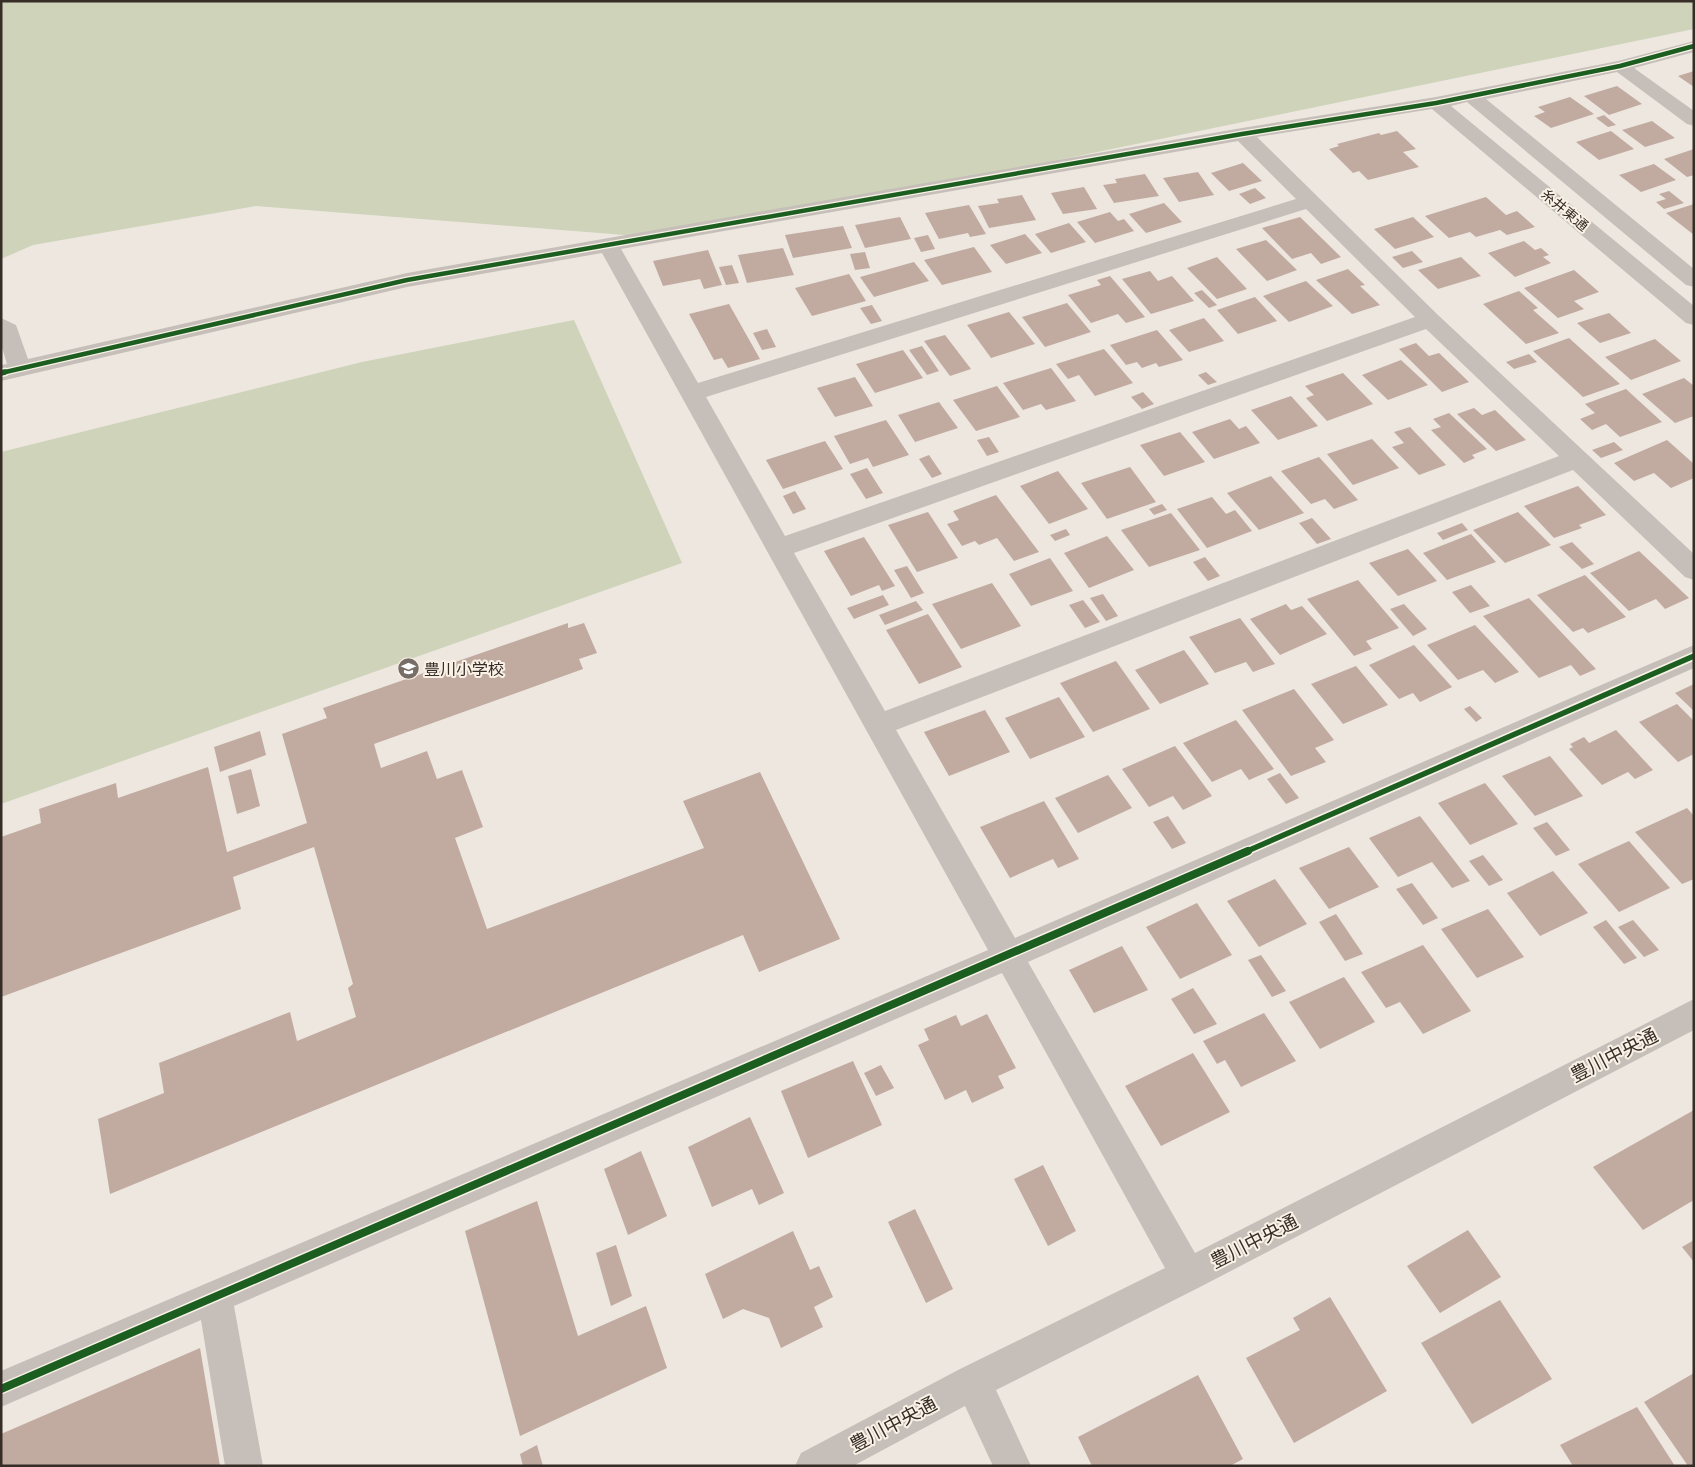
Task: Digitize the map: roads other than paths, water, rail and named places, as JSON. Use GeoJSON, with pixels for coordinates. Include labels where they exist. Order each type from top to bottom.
{"type":"FeatureCollection","features":[{"type":"Feature","properties":{"kind":"street"},"geometry":{"type":"LineString","coordinates":[[1,325],[8,330],[11,371],[407,280],[1242,134],[1436,103],[1620,66],[1694,46]]}},
{"type":"Feature","properties":{"kind":"street"},"geometry":{"type":"LineString","coordinates":[[1620,66],[1694,120]]}},
{"type":"Feature","properties":{"kind":"street","name":"糸井東通"},"geometry":{"type":"LineString","coordinates":[[1471,96],[1694,280]]}},
{"type":"Feature","properties":{"kind":"street","name":"糸井東通"},"geometry":{"type":"LineString","coordinates":[[1436,103],[1694,318]]}},
{"type":"Feature","properties":{"kind":"street"},"geometry":{"type":"LineString","coordinates":[[1242,134],[1430,320],[1694,570]]}},
{"type":"Feature","properties":{"kind":"street"},"geometry":{"type":"LineString","coordinates":[[693,393],[1310,201]]}},
{"type":"Feature","properties":{"kind":"street"},"geometry":{"type":"LineString","coordinates":[[608,245],[1188,1275]]}},
{"type":"Feature","properties":{"kind":"street"},"geometry":{"type":"LineString","coordinates":[[780,548],[1430,320]]}},
{"type":"Feature","properties":{"kind":"street"},"geometry":{"type":"LineString","coordinates":[[878,725],[1577,459]]}},
{"type":"Feature","properties":{"kind":"street"},"geometry":{"type":"LineString","coordinates":[[1,1389],[1008,956],[1694,656]]}},
{"type":"Feature","properties":{"kind":"street","name":"豊川中央通"},"geometry":{"type":"LineString","coordinates":[[836,1461],[973,1382],[1188,1275],[1694,1014]]}},
{"type":"Feature","properties":{"kind":"street"},"geometry":{"type":"LineString","coordinates":[[215,1296],[244,1466]]}},
{"type":"Feature","properties":{"kind":"street"},"geometry":{"type":"LineString","coordinates":[[973,1382],[1012,1466]]}},
{"type":"Feature","properties":{"kind":"place","name":"豊川小学校"},"geometry":{"type":"Point","coordinates":[408,669]}}]}
